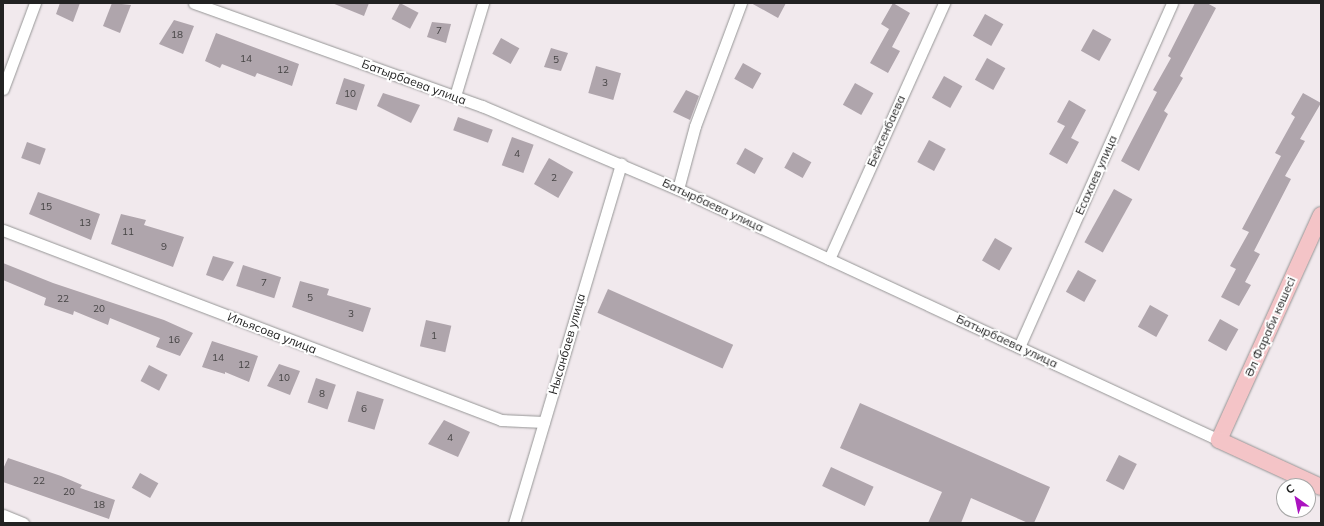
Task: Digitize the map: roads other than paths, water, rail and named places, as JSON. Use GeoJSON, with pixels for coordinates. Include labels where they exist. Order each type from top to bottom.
{"type":"FeatureCollection","features":[{"type":"Feature","properties":{"kind":"street"},"geometry":{"type":"LineString","coordinates":[[3,89],[35,3]]}},
{"type":"Feature","properties":{"kind":"street","name":"Батырбаева улица"},"geometry":{"type":"LineString","coordinates":[[194,3],[454,96],[621,164],[1219,440]]}},
{"type":"Feature","properties":{"kind":"street"},"geometry":{"type":"LineString","coordinates":[[454,96],[483,3]]}},
{"type":"Feature","properties":{"kind":"street"},"geometry":{"type":"LineString","coordinates":[[678,189],[695,126],[742,3]]}},
{"type":"Feature","properties":{"kind":"street","name":"Бейсенбаева"},"geometry":{"type":"LineString","coordinates":[[829,259],[944,3]]}},
{"type":"Feature","properties":{"kind":"street","name":"Есахаев улица"},"geometry":{"type":"LineString","coordinates":[[1019,347],[1172,3]]}},
{"type":"Feature","properties":{"kind":"street","name":"Нысанбаев улица"},"geometry":{"type":"LineString","coordinates":[[514,523],[574,326],[585,276],[621,164]]}},
{"type":"Feature","properties":{"kind":"street","name":"Әл Фараби көшесі"},"geometry":{"type":"LineString","coordinates":[[1219,440],[1321,214]]}},
{"type":"Feature","properties":{"kind":"street","name":"Ильясова улица"},"geometry":{"type":"LineString","coordinates":[[3,230],[501,420],[544,422]]}},
{"type":"Feature","properties":{"kind":"street"},"geometry":{"type":"LineString","coordinates":[[1219,440],[1321,487]]}},
{"type":"Feature","properties":{"kind":"street"},"geometry":{"type":"LineString","coordinates":[[3,515],[23,523]]}}]}
